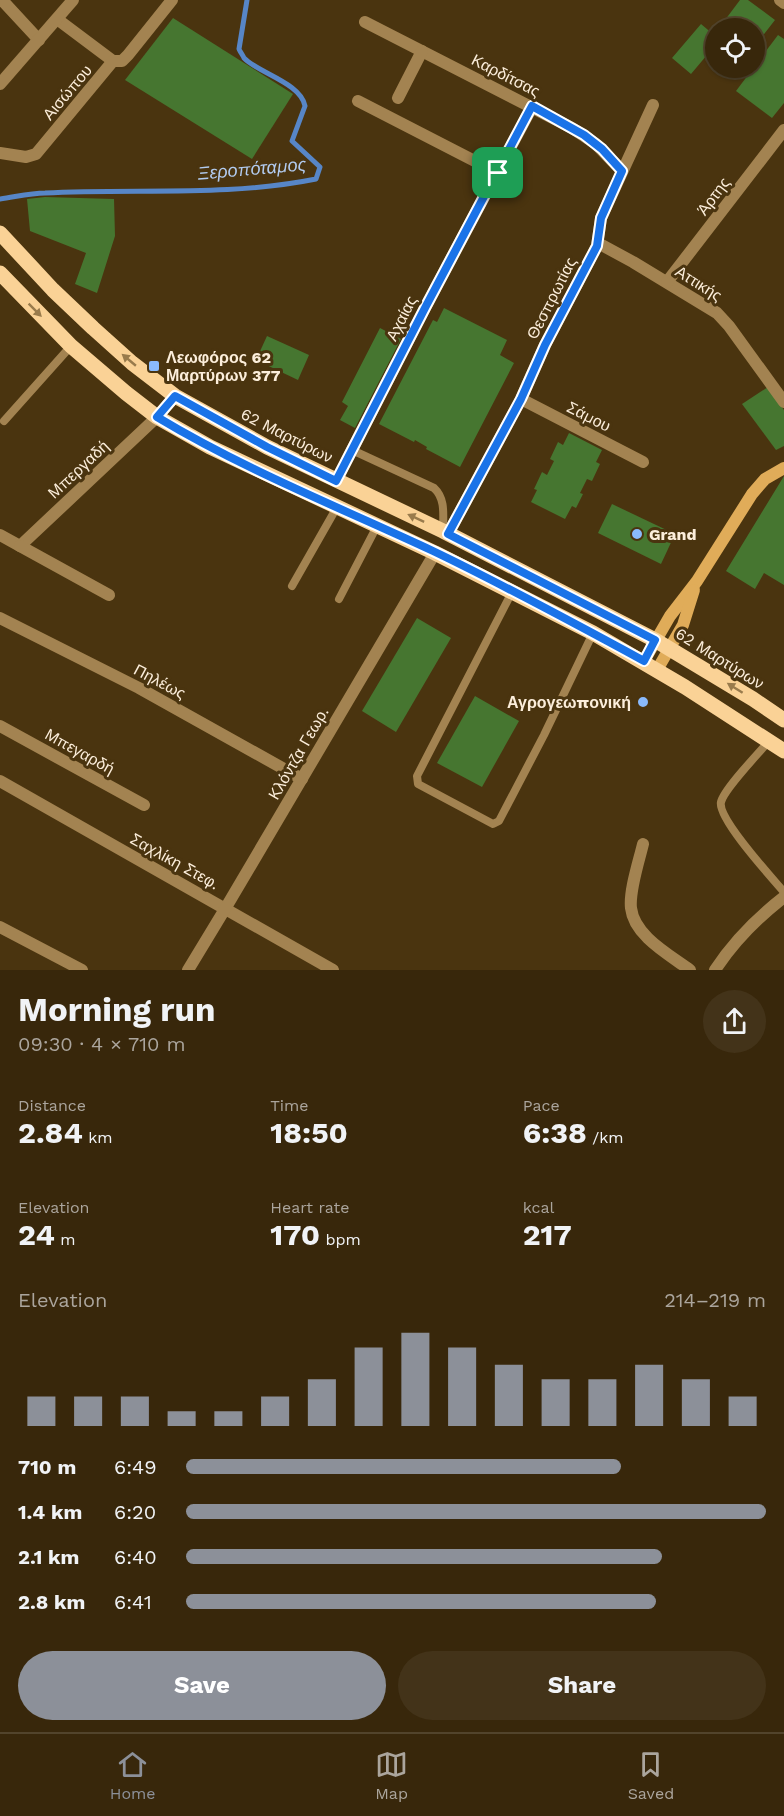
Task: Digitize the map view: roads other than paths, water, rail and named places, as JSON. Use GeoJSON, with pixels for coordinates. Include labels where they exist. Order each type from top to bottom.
{"type":"FeatureCollection","features":[{"type":"Feature","properties":{"kind":"main road","name":"62 Μαρτύρων"},"geometry":{"type":"LineString","coordinates":[[0,233],[93,328],[132,363],[175,396],[267,447],[445,532],[655,640],[784,720]]}},
{"type":"Feature","properties":{"kind":"main road"},"geometry":{"type":"LineString","coordinates":[[0,273],[71,346],[157,417],[210,447],[435,553],[593,633],[657,669],[784,752]]}},
{"type":"Feature","properties":{"kind":"main road"},"geometry":{"type":"LineString","coordinates":[[644,661],[670,616],[697,581],[752,494],[765,479],[784,468]]}},
{"type":"Feature","properties":{"kind":"main road"},"geometry":{"type":"LineString","coordinates":[[657,669],[683,625],[697,581]]}},
{"type":"Feature","properties":{"kind":"street"},"geometry":{"type":"LineString","coordinates":[[2,0],[39,40]]}},
{"type":"Feature","properties":{"kind":"street"},"geometry":{"type":"LineString","coordinates":[[0,84],[74,0]]}},
{"type":"Feature","properties":{"kind":"street","name":"Αισώπου"},"geometry":{"type":"LineString","coordinates":[[0,153],[26,157],[36,154],[113,61],[122,61],[125,58],[172,0]]}},
{"type":"Feature","properties":{"kind":"street"},"geometry":{"type":"LineString","coordinates":[[780,0],[784,3]]}},
{"type":"Feature","properties":{"kind":"street"},"geometry":{"type":"LineString","coordinates":[[57,19],[113,61]]}},
{"type":"Feature","properties":{"kind":"street","name":"Καρδίτσας"},"geometry":{"type":"LineString","coordinates":[[365,22],[532,106],[584,135],[602,149],[622,171]]}},
{"type":"Feature","properties":{"kind":"street"},"geometry":{"type":"LineString","coordinates":[[398,98],[422,51]]}},
{"type":"Feature","properties":{"kind":"street"},"geometry":{"type":"LineString","coordinates":[[358,101],[498,173]]}},
{"type":"Feature","properties":{"kind":"street","name":"Θεσπρωτίας"},"geometry":{"type":"LineString","coordinates":[[445,532],[521,399],[545,345],[598,243],[601,218],[653,105]]}},
{"type":"Feature","properties":{"kind":"street","name":"Αχαίας"},"geometry":{"type":"LineString","coordinates":[[336,481],[532,106]]}},
{"type":"Feature","properties":{"kind":"street","name":"Άρτης"},"geometry":{"type":"LineString","coordinates":[[667,282],[784,129]]}},
{"type":"Feature","properties":{"kind":"street","name":"Αττικής"},"geometry":{"type":"LineString","coordinates":[[598,243],[667,282],[723,319],[784,402]]}},
{"type":"Feature","properties":{"kind":"street","name":"Μπεργαδή"},"geometry":{"type":"LineString","coordinates":[[20,546],[157,417],[175,396]]}},
{"type":"Feature","properties":{"kind":"street","name":"Σάμου"},"geometry":{"type":"LineString","coordinates":[[521,399],[643,462]]}},
{"type":"Feature","properties":{"kind":"street"},"geometry":{"type":"LineString","coordinates":[[0,535],[109,595]]}},
{"type":"Feature","properties":{"kind":"street","name":"Κλόντζα Γεωρ."},"geometry":{"type":"LineString","coordinates":[[188,970],[435,553]]}},
{"type":"Feature","properties":{"kind":"street","name":"Πηλέως"},"geometry":{"type":"LineString","coordinates":[[0,618],[139,688],[302,779]]}},
{"type":"Feature","properties":{"kind":"street","name":"Μπεγαρδή"},"geometry":{"type":"LineString","coordinates":[[0,726],[144,805]]}},
{"type":"Feature","properties":{"kind":"street","name":"Σαχλίκη Στεφ."},"geometry":{"type":"LineString","coordinates":[[0,781],[333,970]]}},
{"type":"Feature","properties":{"kind":"street"},"geometry":{"type":"LineString","coordinates":[[643,844],[631,899],[631,910],[642,932],[690,970]]}},
{"type":"Feature","properties":{"kind":"street"},"geometry":{"type":"LineString","coordinates":[[715,970],[744,932],[784,894]]}},
{"type":"Feature","properties":{"kind":"street"},"geometry":{"type":"LineString","coordinates":[[0,927],[82,970]]}},
{"type":"Feature","properties":{"kind":"lane"},"geometry":{"type":"LineString","coordinates":[[4,421],[71,346]]}},
{"type":"Feature","properties":{"kind":"lane"},"geometry":{"type":"LineString","coordinates":[[352,450],[439,492],[445,532]]}},
{"type":"Feature","properties":{"kind":"lane"},"geometry":{"type":"LineString","coordinates":[[292,586],[337,507]]}},
{"type":"Feature","properties":{"kind":"lane"},"geometry":{"type":"LineString","coordinates":[[339,599],[377,526]]}},
{"type":"Feature","properties":{"kind":"lane"},"geometry":{"type":"LineString","coordinates":[[512,592],[417,776],[418,784],[493,824],[499,821],[593,633]]}},
{"type":"Feature","properties":{"kind":"lane"},"geometry":{"type":"LineString","coordinates":[[769,741],[729,789],[720,805],[725,818],[739,838],[784,894]]}},
{"type":"Feature","properties":{"kind":"waterway","name":"Ξεροπόταμος"},"geometry":{"type":"LineString","coordinates":[[0,199],[39,193],[249,188],[316,179],[320,167],[292,141],[305,106],[302,98],[288,85],[250,63],[239,50],[247,0]]}},
{"type":"Feature","properties":{"kind":"place","name":"Λεωφόρος 62 Μαρτύρων 377"},"geometry":{"type":"Point","coordinates":[154,366]}},
{"type":"Feature","properties":{"kind":"place","name":"Grand"},"geometry":{"type":"Point","coordinates":[637,534]}},
{"type":"Feature","properties":{"kind":"place","name":"Αγρογεωπονική"},"geometry":{"type":"Point","coordinates":[643,702]}}]}
